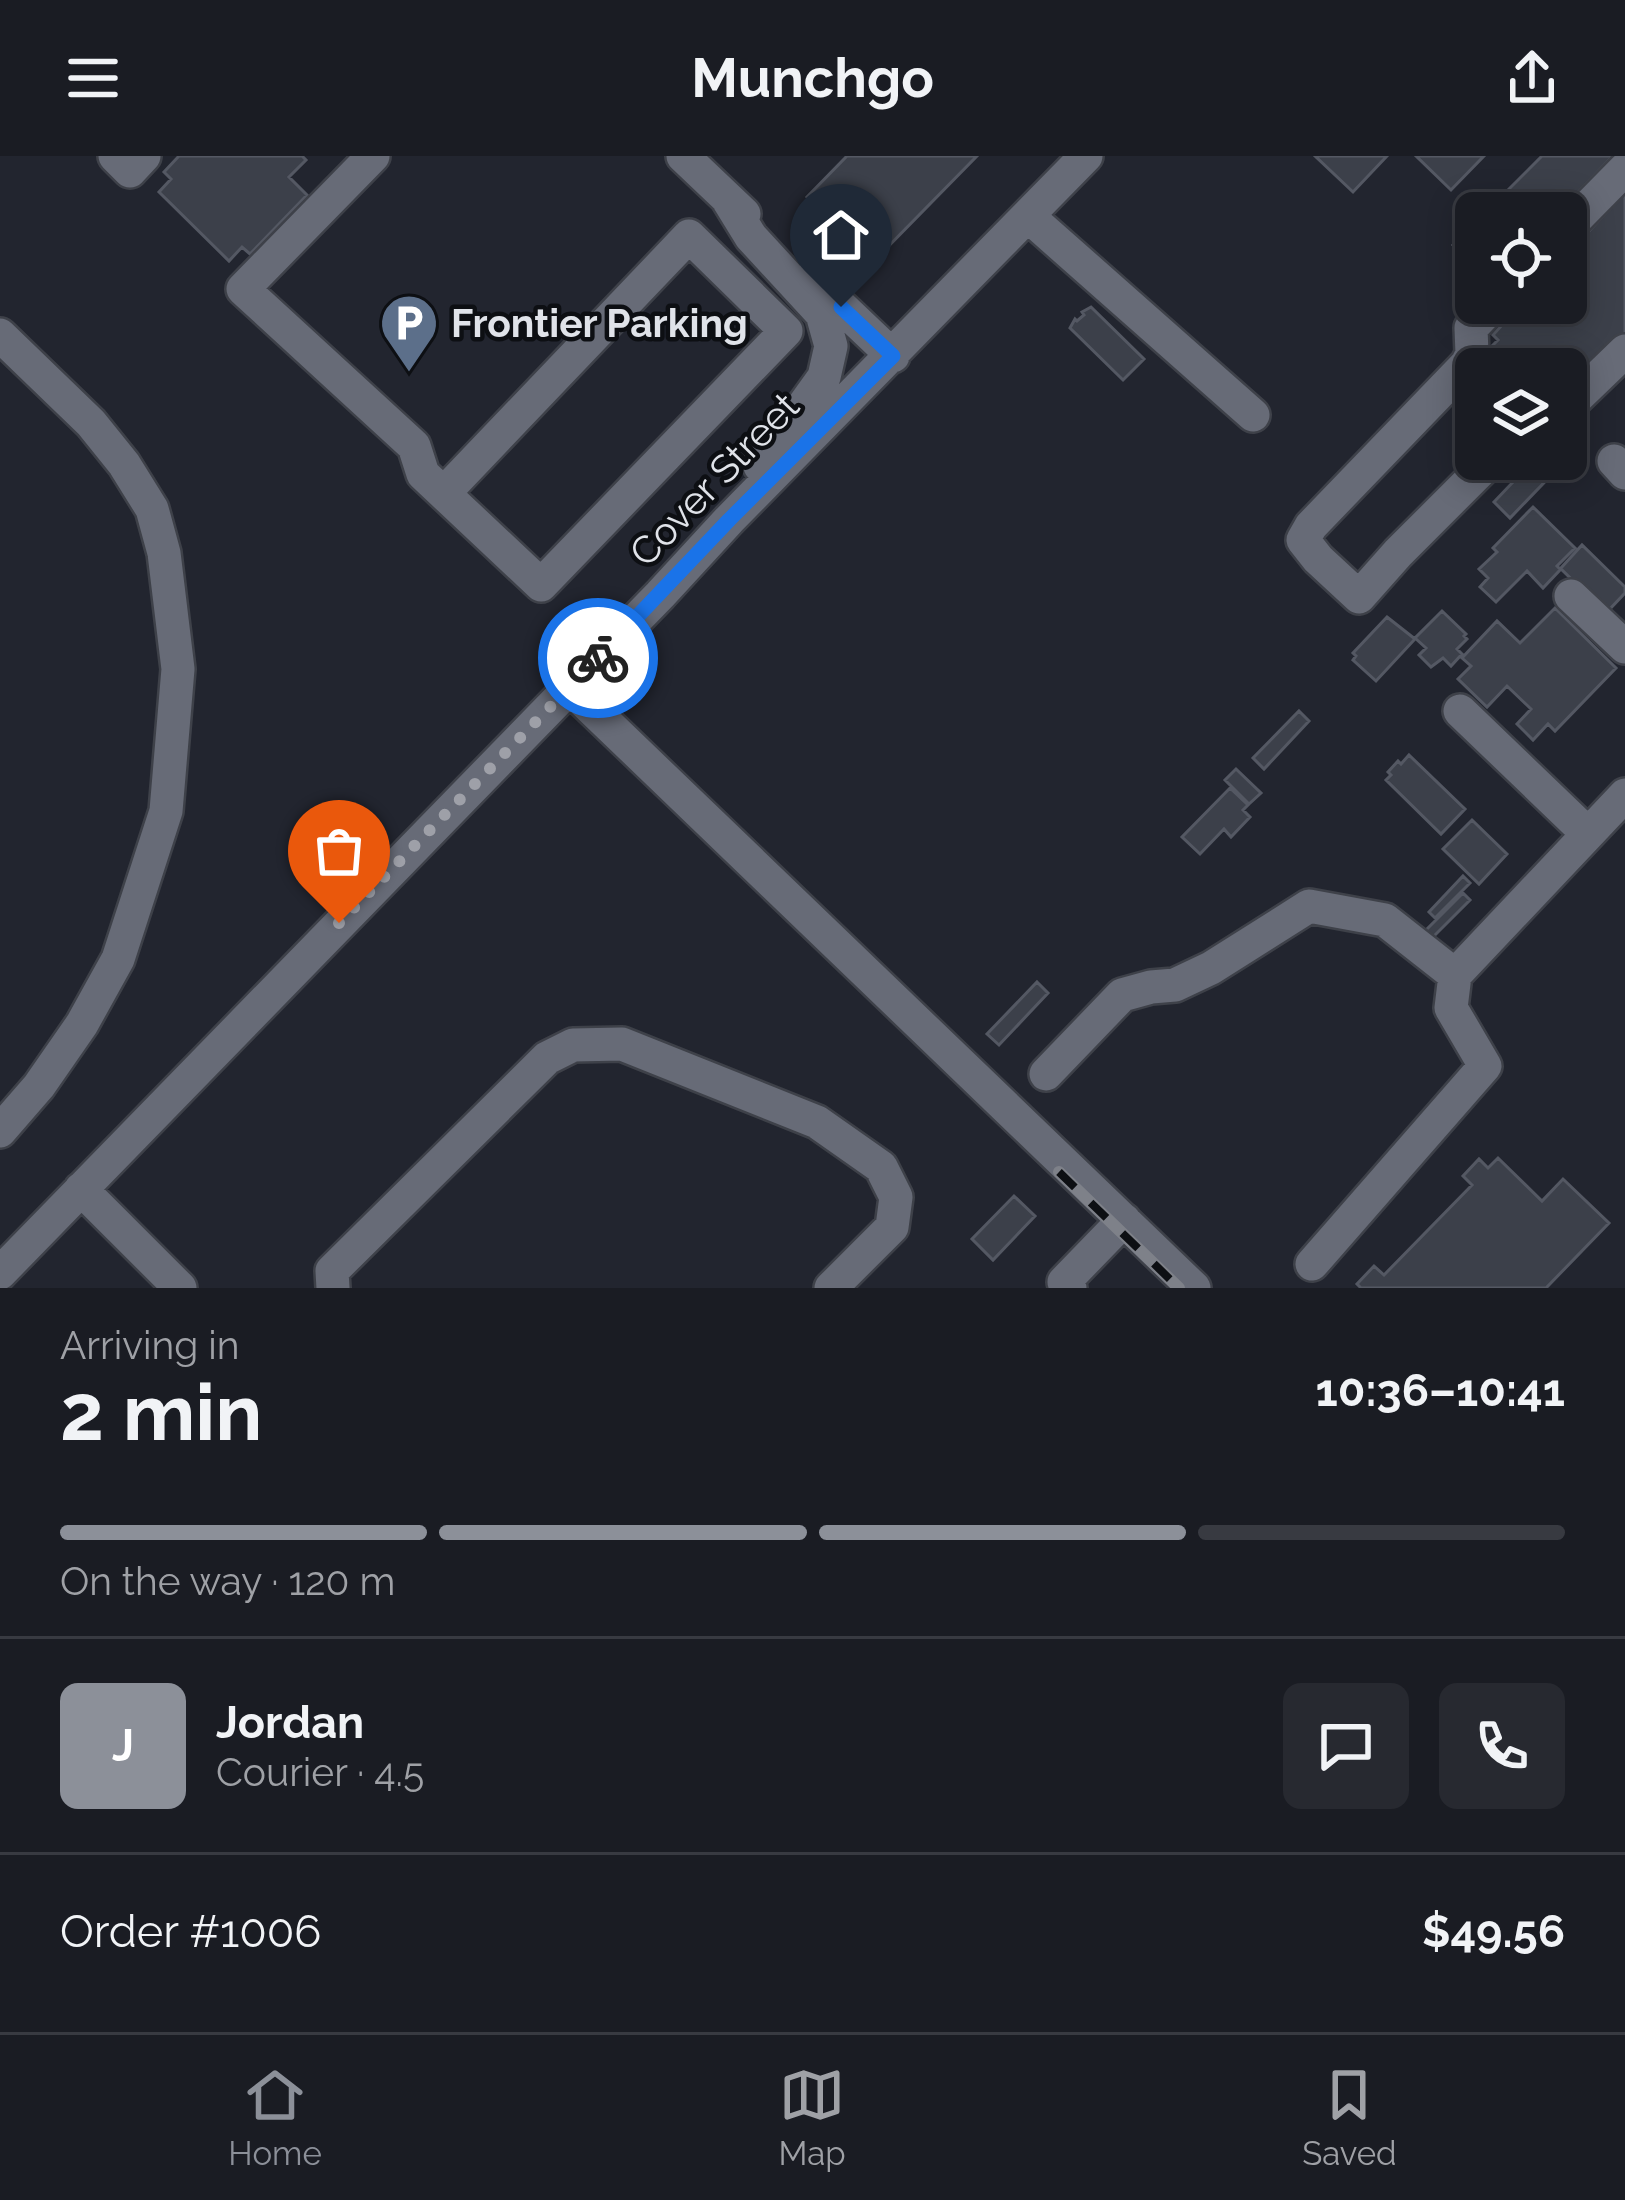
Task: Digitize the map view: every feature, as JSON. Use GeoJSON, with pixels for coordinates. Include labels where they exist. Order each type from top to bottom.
{"type":"FeatureCollection","features":[{"type":"Feature","properties":{"kind":"street"},"geometry":{"type":"LineString","coordinates":[[115,156],[130,171],[144,156]]}},
{"type":"Feature","properties":{"kind":"street"},"geometry":{"type":"LineString","coordinates":[[373,156],[244,289],[414,446],[423,474],[444,494],[541,585],[786,331],[689,236],[444,494]]}},
{"type":"Feature","properties":{"kind":"street"},"geometry":{"type":"LineString","coordinates":[[683,156],[893,356]]}},
{"type":"Feature","properties":{"kind":"street","name":"Cover Street"},"geometry":{"type":"LineString","coordinates":[[0,1274],[1086,156]]}},
{"type":"Feature","properties":{"kind":"street"},"geometry":{"type":"LineString","coordinates":[[1587,208],[1625,169]]}},
{"type":"Feature","properties":{"kind":"street"},"geometry":{"type":"LineString","coordinates":[[728,198],[752,237],[822,314],[831,346],[824,377],[767,454],[729,520]]}},
{"type":"Feature","properties":{"kind":"street"},"geometry":{"type":"LineString","coordinates":[[1028,216],[1253,416]]}},
{"type":"Feature","properties":{"kind":"street"},"geometry":{"type":"LineString","coordinates":[[0,335],[91,423],[152,509],[164,553],[178,669],[166,811],[118,959],[40,1086],[0,1131]]}},
{"type":"Feature","properties":{"kind":"street"},"geometry":{"type":"LineString","coordinates":[[1587,388],[1625,351]]}},
{"type":"Feature","properties":{"kind":"street"},"geometry":{"type":"LineString","coordinates":[[1455,376],[1311,526],[1303,540],[1359,597],[1471,480]]}},
{"type":"Feature","properties":{"kind":"street"},"geometry":{"type":"LineString","coordinates":[[1571,596],[1625,647]]}},
{"type":"Feature","properties":{"kind":"street"},"geometry":{"type":"LineString","coordinates":[[569,687],[1193,1288]]}},
{"type":"Feature","properties":{"kind":"street"},"geometry":{"type":"LineString","coordinates":[[1460,711],[1588,834]]}},
{"type":"Feature","properties":{"kind":"street"},"geometry":{"type":"LineString","coordinates":[[1312,1264],[1485,1066],[1451,1008],[1455,975],[1625,795]]}},
{"type":"Feature","properties":{"kind":"street"},"geometry":{"type":"LineString","coordinates":[[1046,1074],[1122,995],[1175,986],[1309,905],[1385,920],[1455,975]]}},
{"type":"Feature","properties":{"kind":"street"},"geometry":{"type":"LineString","coordinates":[[333,1288],[332,1270],[548,1058],[573,1045],[622,1044],[818,1122],[881,1167],[896,1198],[892,1227],[831,1288]]}},
{"type":"Feature","properties":{"kind":"street"},"geometry":{"type":"LineString","coordinates":[[81,1189],[180,1288]]}},
{"type":"Feature","properties":{"kind":"street"},"geometry":{"type":"LineString","coordinates":[[1070,1288],[1064,1282],[1124,1220]]}},
{"type":"Feature","properties":{"kind":"building"},"geometry":{"type":"Polygon","coordinates":[[[179,156],[302,156],[306,160],[289,177],[307,195],[250,254],[242,247],[229,261],[159,192],[171,179],[164,172],[179,156]]]}},
{"type":"Feature","properties":{"kind":"building"},"geometry":{"type":"Polygon","coordinates":[[[847,156],[977,156],[873,262],[807,197],[847,156]]]}},
{"type":"Feature","properties":{"kind":"building"},"geometry":{"type":"Polygon","coordinates":[[[1315,156],[1387,156],[1353,192],[1315,156]]]}},
{"type":"Feature","properties":{"kind":"building"},"geometry":{"type":"Polygon","coordinates":[[[1416,156],[1484,156],[1451,190],[1416,156]]]}},
{"type":"Feature","properties":{"kind":"building"},"geometry":{"type":"Polygon","coordinates":[[[1542,156],[1613,156],[1578,192],[1506,192],[1542,156]]]}},
{"type":"Feature","properties":{"kind":"building"},"geometry":{"type":"Polygon","coordinates":[[[1625,192],[1625,345],[1587,380],[1587,348],[1492,348],[1498,340],[1493,335],[1503,324],[1587,324],[1587,233],[1625,192]]]}},
{"type":"Feature","properties":{"kind":"building"},"geometry":{"type":"Polygon","coordinates":[[[1091,307],[1144,359],[1123,380],[1070,328],[1091,307]]]}},
{"type":"Feature","properties":{"kind":"building"},"geometry":{"type":"Polygon","coordinates":[[[1515,480],[1547,480],[1510,518],[1494,502],[1515,480]]]}},
{"type":"Feature","properties":{"kind":"building"},"geometry":{"type":"Polygon","coordinates":[[[1533,507],[1575,548],[1557,566],[1560,569],[1582,545],[1625,587],[1606,613],[1561,569],[1543,588],[1527,571],[1496,602],[1480,587],[1488,578],[1479,569],[1533,507]]]}},
{"type":"Feature","properties":{"kind":"building"},"geometry":{"type":"Polygon","coordinates":[[[1555,608],[1616,668],[1555,731],[1548,724],[1533,740],[1517,724],[1531,709],[1507,686],[1487,707],[1458,679],[1471,666],[1462,658],[1497,621],[1520,643],[1555,608]]]}},
{"type":"Feature","properties":{"kind":"building"},"geometry":{"type":"Polygon","coordinates":[[[1442,611],[1467,639],[1451,666],[1443,658],[1431,667],[1419,655],[1426,648],[1415,638],[1442,611]]]}},
{"type":"Feature","properties":{"kind":"building"},"geometry":{"type":"Polygon","coordinates":[[[1387,617],[1415,639],[1376,681],[1353,660],[1353,653],[1387,617]]]}},
{"type":"Feature","properties":{"kind":"building"},"geometry":{"type":"Polygon","coordinates":[[[1299,711],[1309,721],[1264,769],[1253,758],[1299,711]]]}},
{"type":"Feature","properties":{"kind":"building"},"geometry":{"type":"Polygon","coordinates":[[[1409,755],[1465,809],[1441,834],[1386,780],[1398,761],[1401,764],[1409,755]]]}},
{"type":"Feature","properties":{"kind":"building"},"geometry":{"type":"Polygon","coordinates":[[[1236,769],[1261,793],[1249,804],[1225,780],[1236,769]]]}},
{"type":"Feature","properties":{"kind":"building"},"geometry":{"type":"Polygon","coordinates":[[[1230,788],[1248,805],[1243,810],[1250,817],[1231,837],[1224,829],[1200,854],[1182,837],[1230,788]]]}},
{"type":"Feature","properties":{"kind":"building"},"geometry":{"type":"Polygon","coordinates":[[[1472,820],[1507,854],[1479,884],[1443,849],[1472,820]]]}},
{"type":"Feature","properties":{"kind":"building"},"geometry":{"type":"Polygon","coordinates":[[[1463,876],[1470,883],[1435,918],[1429,912],[1463,876]]]}},
{"type":"Feature","properties":{"kind":"building"},"geometry":{"type":"Polygon","coordinates":[[[1463,893],[1470,900],[1431,939],[1424,932],[1463,893]]]}},
{"type":"Feature","properties":{"kind":"building"},"geometry":{"type":"Polygon","coordinates":[[[1037,982],[1048,993],[999,1045],[987,1034],[1037,982]]]}},
{"type":"Feature","properties":{"kind":"building"},"geometry":{"type":"Polygon","coordinates":[[[1498,1158],[1542,1201],[1563,1179],[1609,1223],[1546,1288],[1361,1288],[1357,1284],[1374,1266],[1384,1275],[1472,1185],[1463,1176],[1479,1159],[1488,1168],[1498,1158]]]}},
{"type":"Feature","properties":{"kind":"building"},"geometry":{"type":"Polygon","coordinates":[[[1014,1196],[1035,1216],[993,1260],[972,1239],[1014,1196]]]}},
{"type":"Feature","properties":{"kind":"railway"},"geometry":{"type":"LineString","coordinates":[[1059,1172],[1179,1288]]}},
{"type":"Feature","properties":{"kind":"way so far"},"geometry":{"type":"LineString","coordinates":[[339,923],[598,658]]}},
{"type":"Feature","properties":{"kind":"place","name":"Frontier Parking"},"geometry":{"type":"Point","coordinates":[409,374]}},
{"type":"Feature","properties":{"kind":"route"},"geometry":{"type":"LineString","coordinates":[[598,658],[893,356],[841,307]]}}]}
